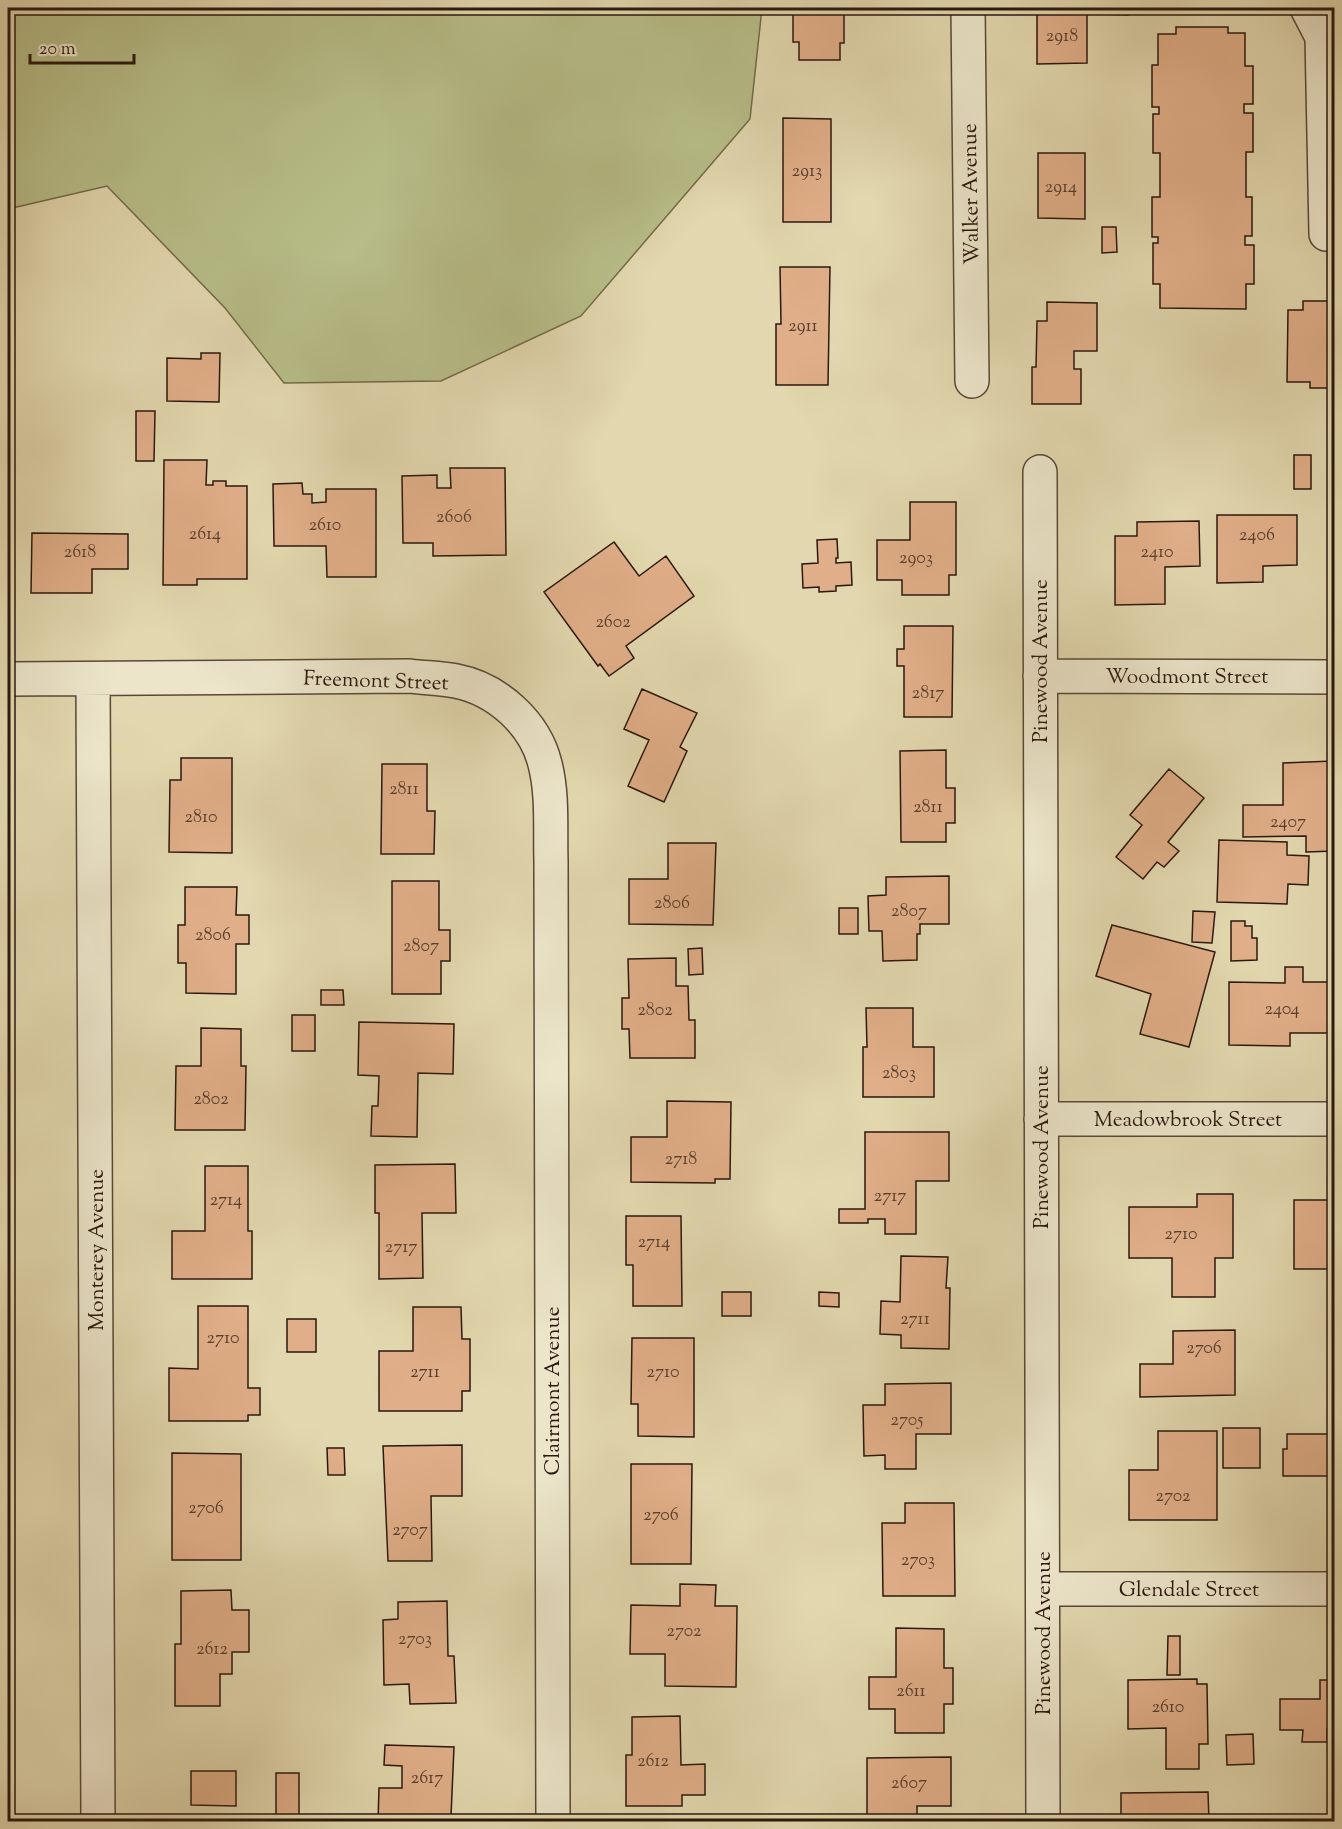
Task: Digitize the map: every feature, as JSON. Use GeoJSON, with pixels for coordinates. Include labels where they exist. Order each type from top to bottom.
{"type":"FeatureCollection","features":[{"type":"Feature","properties":{"kind":"street","name":"Walker Avenue"},"geometry":{"type":"LineString","coordinates":[[968,8],[972,381]]}},
{"type":"Feature","properties":{"kind":"street"},"geometry":{"type":"LineString","coordinates":[[1308,8],[1322,37],[1326,234],[1335,234]]}},
{"type":"Feature","properties":{"kind":"street","name":"Pinewood Avenue"},"geometry":{"type":"LineString","coordinates":[[1040,472],[1043,1821]]}},
{"type":"Feature","properties":{"kind":"street","name":"Freemont Street"},"geometry":{"type":"LineString","coordinates":[[8,679],[410,676],[456,681],[486,690],[512,710],[531,732],[545,763],[549,794],[551,960]]}},
{"type":"Feature","properties":{"kind":"street","name":"Woodmont Street"},"geometry":{"type":"LineString","coordinates":[[1040,676],[1335,677]]}},
{"type":"Feature","properties":{"kind":"street","name":"Monterey Avenue"},"geometry":{"type":"LineString","coordinates":[[93,679],[99,1821]]}},
{"type":"Feature","properties":{"kind":"street","name":"Clairmont Avenue"},"geometry":{"type":"LineString","coordinates":[[551,960],[553,1821]]}},
{"type":"Feature","properties":{"kind":"street","name":"Meadowbrook Street"},"geometry":{"type":"LineString","coordinates":[[1041,1119],[1335,1119]]}},
{"type":"Feature","properties":{"kind":"street","name":"Glendale Street"},"geometry":{"type":"LineString","coordinates":[[1043,1589],[1335,1589]]}},
{"type":"Feature","properties":{"kind":"green space"},"geometry":{"type":"Polygon","coordinates":[[[8,8],[762,8],[750,119],[581,316],[441,381],[284,383],[225,308],[107,186],[8,209],[8,8]]]}},
{"type":"Feature","properties":{"kind":"building"},"geometry":{"type":"Polygon","coordinates":[[[793,8],[844,8],[844,43],[840,43],[840,60],[799,60],[799,42],[793,42],[793,8]]]}},
{"type":"Feature","properties":{"kind":"building"},"geometry":{"type":"Polygon","coordinates":[[[1037,8],[1087,8],[1087,63],[1037,64],[1037,8]]]}},
{"type":"Feature","properties":{"kind":"building"},"geometry":{"type":"Polygon","coordinates":[[[1099,8],[1128,8],[1128,15],[1099,14],[1099,8]]]}},
{"type":"Feature","properties":{"kind":"building"},"geometry":{"type":"Polygon","coordinates":[[[1176,27],[1228,27],[1228,33],[1245,33],[1245,66],[1253,66],[1253,104],[1244,104],[1244,113],[1253,113],[1253,152],[1246,152],[1246,197],[1252,197],[1252,236],[1245,236],[1245,245],[1254,245],[1254,284],[1246,284],[1246,309],[1160,308],[1160,284],[1153,284],[1153,243],[1158,243],[1158,237],[1152,237],[1152,197],[1160,197],[1160,153],[1153,153],[1153,114],[1159,114],[1159,107],[1152,107],[1152,65],[1158,65],[1158,34],[1176,34],[1176,27]]]}},
{"type":"Feature","properties":{"kind":"building"},"geometry":{"type":"Polygon","coordinates":[[[783,118],[831,119],[831,222],[783,222],[783,118]]]}},
{"type":"Feature","properties":{"kind":"building"},"geometry":{"type":"Polygon","coordinates":[[[1038,153],[1085,153],[1085,219],[1038,218],[1038,153]]]}},
{"type":"Feature","properties":{"kind":"building"},"geometry":{"type":"Polygon","coordinates":[[[1102,227],[1116,227],[1117,252],[1102,253],[1102,227]]]}},
{"type":"Feature","properties":{"kind":"building"},"geometry":{"type":"Polygon","coordinates":[[[780,267],[830,267],[828,385],[776,385],[776,324],[781,324],[780,267]]]}},
{"type":"Feature","properties":{"kind":"building"},"geometry":{"type":"Polygon","coordinates":[[[1303,301],[1334,301],[1334,388],[1310,388],[1310,382],[1287,382],[1288,310],[1303,310],[1303,301]]]}},
{"type":"Feature","properties":{"kind":"building"},"geometry":{"type":"Polygon","coordinates":[[[1047,302],[1097,303],[1097,351],[1074,351],[1074,369],[1081,369],[1081,404],[1032,404],[1032,367],[1036,367],[1037,321],[1047,321],[1047,302]]]}},
{"type":"Feature","properties":{"kind":"building"},"geometry":{"type":"Polygon","coordinates":[[[201,353],[220,353],[219,402],[167,401],[167,358],[201,359],[201,353]]]}},
{"type":"Feature","properties":{"kind":"building"},"geometry":{"type":"Polygon","coordinates":[[[136,411],[155,411],[154,461],[136,461],[136,411]]]}},
{"type":"Feature","properties":{"kind":"building"},"geometry":{"type":"Polygon","coordinates":[[[1294,455],[1311,455],[1311,489],[1294,489],[1294,455]]]}},
{"type":"Feature","properties":{"kind":"building"},"geometry":{"type":"Polygon","coordinates":[[[164,460],[207,460],[206,485],[213,485],[213,481],[226,481],[226,486],[247,486],[247,579],[197,579],[197,585],[163,585],[164,460]]]}},
{"type":"Feature","properties":{"kind":"building"},"geometry":{"type":"Polygon","coordinates":[[[450,468],[505,468],[506,555],[433,556],[433,543],[403,543],[402,476],[437,475],[437,488],[451,488],[450,468]]]}},
{"type":"Feature","properties":{"kind":"building"},"geometry":{"type":"Polygon","coordinates":[[[302,483],[303,494],[312,494],[312,503],[326,502],[326,489],[376,489],[376,577],[327,577],[326,546],[274,546],[273,484],[302,483]]]}},
{"type":"Feature","properties":{"kind":"building"},"geometry":{"type":"Polygon","coordinates":[[[910,502],[956,502],[956,575],[949,575],[949,595],[902,595],[902,580],[877,580],[877,540],[910,540],[910,502]]]}},
{"type":"Feature","properties":{"kind":"building"},"geometry":{"type":"Polygon","coordinates":[[[1217,515],[1297,515],[1297,565],[1263,566],[1263,582],[1217,583],[1217,515]]]}},
{"type":"Feature","properties":{"kind":"building"},"geometry":{"type":"Polygon","coordinates":[[[1199,521],[1200,566],[1165,567],[1165,604],[1115,605],[1115,536],[1137,536],[1137,522],[1199,521]]]}},
{"type":"Feature","properties":{"kind":"building"},"geometry":{"type":"Polygon","coordinates":[[[32,533],[128,534],[128,569],[92,569],[92,593],[31,593],[32,533]]]}},
{"type":"Feature","properties":{"kind":"building"},"geometry":{"type":"Polygon","coordinates":[[[837,539],[836,563],[851,562],[852,585],[836,586],[836,591],[819,592],[819,587],[803,588],[802,564],[818,563],[817,540],[837,539]]]}},
{"type":"Feature","properties":{"kind":"building"},"geometry":{"type":"Polygon","coordinates":[[[614,542],[639,576],[666,556],[694,596],[626,646],[634,658],[609,676],[600,664],[598,666],[544,592],[614,542]]]}},
{"type":"Feature","properties":{"kind":"building"},"geometry":{"type":"Polygon","coordinates":[[[904,626],[953,626],[952,717],[904,717],[904,666],[897,666],[897,649],[904,649],[904,626]]]}},
{"type":"Feature","properties":{"kind":"building"},"geometry":{"type":"Polygon","coordinates":[[[642,689],[697,713],[680,747],[687,751],[664,802],[628,786],[649,740],[624,729],[642,689]]]}},
{"type":"Feature","properties":{"kind":"building"},"geometry":{"type":"Polygon","coordinates":[[[946,750],[946,788],[955,788],[955,823],[946,823],[946,842],[901,842],[900,751],[946,750]]]}},
{"type":"Feature","properties":{"kind":"building"},"geometry":{"type":"Polygon","coordinates":[[[181,758],[232,758],[232,853],[169,852],[170,780],[181,780],[181,758]]]}},
{"type":"Feature","properties":{"kind":"building"},"geometry":{"type":"Polygon","coordinates":[[[1333,761],[1334,851],[1306,852],[1306,836],[1243,837],[1243,805],[1283,805],[1283,763],[1333,761]]]}},
{"type":"Feature","properties":{"kind":"building"},"geometry":{"type":"Polygon","coordinates":[[[382,764],[427,764],[427,811],[435,811],[434,854],[381,854],[382,764]]]}},
{"type":"Feature","properties":{"kind":"building"},"geometry":{"type":"Polygon","coordinates":[[[1169,769],[1204,798],[1168,842],[1179,851],[1164,867],[1157,862],[1143,879],[1116,857],[1142,825],[1130,815],[1169,769]]]}},
{"type":"Feature","properties":{"kind":"building"},"geometry":{"type":"Polygon","coordinates":[[[1219,840],[1287,842],[1287,855],[1309,856],[1308,885],[1288,884],[1287,904],[1217,902],[1219,840]]]}},
{"type":"Feature","properties":{"kind":"building"},"geometry":{"type":"Polygon","coordinates":[[[668,843],[716,843],[713,925],[629,924],[629,879],[668,879],[668,843]]]}},
{"type":"Feature","properties":{"kind":"building"},"geometry":{"type":"Polygon","coordinates":[[[8,860],[11,860],[11,892],[8,892],[8,860]]]}},
{"type":"Feature","properties":{"kind":"building"},"geometry":{"type":"Polygon","coordinates":[[[949,876],[949,924],[920,924],[920,934],[917,934],[917,960],[883,961],[882,931],[869,931],[868,896],[886,895],[886,877],[949,876]]]}},
{"type":"Feature","properties":{"kind":"building"},"geometry":{"type":"Polygon","coordinates":[[[392,881],[439,881],[439,930],[450,930],[450,961],[441,961],[441,994],[392,994],[392,881]]]}},
{"type":"Feature","properties":{"kind":"building"},"geometry":{"type":"Polygon","coordinates":[[[185,887],[237,887],[236,915],[249,915],[249,944],[236,944],[236,994],[186,993],[186,963],[178,963],[178,925],[185,925],[185,887]]]}},
{"type":"Feature","properties":{"kind":"building"},"geometry":{"type":"Polygon","coordinates":[[[839,908],[858,908],[858,934],[839,934],[839,908]]]}},
{"type":"Feature","properties":{"kind":"building"},"geometry":{"type":"Polygon","coordinates":[[[1193,911],[1215,912],[1212,943],[1192,942],[1193,911]]]}},
{"type":"Feature","properties":{"kind":"building"},"geometry":{"type":"Polygon","coordinates":[[[1231,921],[1245,921],[1245,926],[1252,926],[1252,938],[1257,938],[1257,960],[1231,961],[1231,921]]]}},
{"type":"Feature","properties":{"kind":"building"},"geometry":{"type":"Polygon","coordinates":[[[1112,925],[1215,952],[1189,1047],[1140,1034],[1151,994],[1096,976],[1112,925]]]}},
{"type":"Feature","properties":{"kind":"building"},"geometry":{"type":"Polygon","coordinates":[[[702,948],[703,974],[689,975],[688,949],[702,948]]]}},
{"type":"Feature","properties":{"kind":"building"},"geometry":{"type":"Polygon","coordinates":[[[676,958],[676,986],[688,986],[689,1020],[695,1020],[695,1058],[630,1058],[629,1029],[622,1029],[622,998],[629,998],[628,959],[676,958]]]}},
{"type":"Feature","properties":{"kind":"building"},"geometry":{"type":"Polygon","coordinates":[[[1285,967],[1303,967],[1303,982],[1334,982],[1334,1033],[1290,1033],[1290,1046],[1229,1045],[1229,982],[1285,983],[1285,967]]]}},
{"type":"Feature","properties":{"kind":"building"},"geometry":{"type":"Polygon","coordinates":[[[321,990],[343,990],[344,1005],[321,1005],[321,990]]]}},
{"type":"Feature","properties":{"kind":"building"},"geometry":{"type":"Polygon","coordinates":[[[866,1008],[913,1008],[913,1047],[934,1047],[934,1097],[863,1097],[863,1047],[867,1047],[866,1008]]]}},
{"type":"Feature","properties":{"kind":"building"},"geometry":{"type":"Polygon","coordinates":[[[292,1015],[315,1015],[315,1051],[292,1051],[292,1015]]]}},
{"type":"Feature","properties":{"kind":"building"},"geometry":{"type":"Polygon","coordinates":[[[359,1022],[454,1024],[453,1074],[418,1073],[417,1137],[371,1136],[372,1106],[378,1106],[379,1076],[358,1075],[359,1022]]]}},
{"type":"Feature","properties":{"kind":"building"},"geometry":{"type":"Polygon","coordinates":[[[201,1028],[241,1029],[241,1066],[246,1066],[245,1130],[175,1130],[176,1066],[201,1066],[201,1028]]]}},
{"type":"Feature","properties":{"kind":"building"},"geometry":{"type":"Polygon","coordinates":[[[667,1101],[731,1102],[730,1179],[715,1179],[715,1183],[631,1182],[631,1137],[667,1137],[667,1101]]]}},
{"type":"Feature","properties":{"kind":"building"},"geometry":{"type":"Polygon","coordinates":[[[865,1132],[949,1132],[949,1181],[916,1181],[916,1234],[885,1234],[885,1219],[868,1219],[868,1223],[839,1223],[839,1209],[865,1209],[865,1132]]]}},
{"type":"Feature","properties":{"kind":"building"},"geometry":{"type":"Polygon","coordinates":[[[455,1164],[456,1213],[422,1213],[423,1278],[379,1279],[379,1213],[375,1213],[375,1165],[455,1164]]]}},
{"type":"Feature","properties":{"kind":"building"},"geometry":{"type":"Polygon","coordinates":[[[205,1166],[248,1166],[248,1231],[252,1231],[252,1279],[172,1279],[172,1231],[205,1231],[205,1166]]]}},
{"type":"Feature","properties":{"kind":"building"},"geometry":{"type":"Polygon","coordinates":[[[1197,1194],[1233,1194],[1233,1258],[1215,1258],[1215,1297],[1172,1297],[1172,1258],[1129,1258],[1129,1207],[1197,1207],[1197,1194]]]}},
{"type":"Feature","properties":{"kind":"building"},"geometry":{"type":"Polygon","coordinates":[[[1294,1200],[1334,1200],[1334,1269],[1294,1269],[1294,1200]]]}},
{"type":"Feature","properties":{"kind":"building"},"geometry":{"type":"Polygon","coordinates":[[[626,1216],[681,1216],[682,1306],[633,1306],[633,1265],[626,1265],[626,1216]]]}},
{"type":"Feature","properties":{"kind":"building"},"geometry":{"type":"Polygon","coordinates":[[[901,1256],[948,1257],[946,1288],[950,1288],[949,1349],[901,1348],[901,1335],[880,1334],[881,1301],[900,1302],[901,1256]]]}},
{"type":"Feature","properties":{"kind":"building"},"geometry":{"type":"Polygon","coordinates":[[[722,1292],[751,1292],[751,1316],[722,1316],[722,1292]]]}},
{"type":"Feature","properties":{"kind":"building"},"geometry":{"type":"Polygon","coordinates":[[[819,1292],[839,1293],[839,1307],[819,1306],[819,1292]]]}},
{"type":"Feature","properties":{"kind":"building"},"geometry":{"type":"Polygon","coordinates":[[[198,1306],[248,1306],[248,1388],[260,1388],[260,1415],[248,1415],[248,1421],[169,1421],[169,1368],[198,1369],[198,1306]]]}},
{"type":"Feature","properties":{"kind":"building"},"geometry":{"type":"Polygon","coordinates":[[[413,1307],[461,1307],[462,1339],[470,1339],[470,1391],[462,1391],[462,1411],[379,1411],[379,1351],[413,1351],[413,1307]]]}},
{"type":"Feature","properties":{"kind":"building"},"geometry":{"type":"Polygon","coordinates":[[[287,1319],[316,1319],[316,1352],[287,1352],[287,1319]]]}},
{"type":"Feature","properties":{"kind":"building"},"geometry":{"type":"Polygon","coordinates":[[[1235,1330],[1235,1395],[1140,1397],[1140,1364],[1173,1364],[1173,1331],[1235,1330]]]}},
{"type":"Feature","properties":{"kind":"building"},"geometry":{"type":"Polygon","coordinates":[[[632,1338],[694,1338],[694,1437],[638,1436],[638,1404],[631,1404],[632,1338]]]}},
{"type":"Feature","properties":{"kind":"building"},"geometry":{"type":"Polygon","coordinates":[[[951,1383],[951,1434],[916,1434],[916,1469],[885,1469],[885,1455],[864,1456],[863,1405],[885,1405],[885,1384],[951,1383]]]}},
{"type":"Feature","properties":{"kind":"building"},"geometry":{"type":"Polygon","coordinates":[[[1223,1428],[1260,1428],[1260,1468],[1223,1468],[1223,1428]]]}},
{"type":"Feature","properties":{"kind":"building"},"geometry":{"type":"Polygon","coordinates":[[[1158,1431],[1217,1431],[1217,1520],[1129,1520],[1129,1470],[1158,1470],[1158,1431]]]}},
{"type":"Feature","properties":{"kind":"building"},"geometry":{"type":"Polygon","coordinates":[[[1287,1434],[1334,1434],[1334,1476],[1283,1476],[1283,1449],[1287,1449],[1287,1434]]]}},
{"type":"Feature","properties":{"kind":"building"},"geometry":{"type":"Polygon","coordinates":[[[462,1445],[462,1496],[431,1496],[432,1561],[388,1561],[383,1446],[462,1445]]]}},
{"type":"Feature","properties":{"kind":"building"},"geometry":{"type":"Polygon","coordinates":[[[327,1448],[344,1448],[345,1475],[328,1475],[327,1448]]]}},
{"type":"Feature","properties":{"kind":"building"},"geometry":{"type":"Polygon","coordinates":[[[172,1453],[241,1454],[241,1560],[172,1560],[172,1453]]]}},
{"type":"Feature","properties":{"kind":"building"},"geometry":{"type":"Polygon","coordinates":[[[631,1464],[692,1464],[691,1564],[631,1564],[631,1464]]]}},
{"type":"Feature","properties":{"kind":"building"},"geometry":{"type":"Polygon","coordinates":[[[905,1503],[954,1503],[955,1596],[883,1596],[882,1523],[905,1523],[905,1503]]]}},
{"type":"Feature","properties":{"kind":"building"},"geometry":{"type":"Polygon","coordinates":[[[680,1584],[716,1585],[715,1606],[737,1606],[736,1687],[665,1686],[665,1654],[630,1654],[631,1605],[680,1606],[680,1584]]]}},
{"type":"Feature","properties":{"kind":"building"},"geometry":{"type":"Polygon","coordinates":[[[231,1590],[232,1610],[249,1610],[249,1652],[232,1652],[232,1674],[220,1674],[220,1706],[175,1706],[175,1644],[181,1644],[181,1591],[231,1590]]]}},
{"type":"Feature","properties":{"kind":"building"},"geometry":{"type":"Polygon","coordinates":[[[447,1601],[448,1656],[454,1656],[456,1703],[410,1704],[409,1684],[384,1685],[383,1620],[398,1619],[398,1602],[447,1601]]]}},
{"type":"Feature","properties":{"kind":"building"},"geometry":{"type":"Polygon","coordinates":[[[896,1628],[944,1629],[944,1668],[953,1668],[953,1704],[944,1704],[944,1733],[895,1733],[895,1709],[869,1709],[869,1677],[896,1677],[896,1628]]]}},
{"type":"Feature","properties":{"kind":"building"},"geometry":{"type":"Polygon","coordinates":[[[1168,1636],[1180,1636],[1180,1675],[1167,1675],[1168,1636]]]}},
{"type":"Feature","properties":{"kind":"building"},"geometry":{"type":"Polygon","coordinates":[[[1197,1679],[1197,1684],[1207,1684],[1208,1744],[1199,1744],[1199,1769],[1166,1769],[1166,1728],[1128,1729],[1128,1680],[1197,1679]]]}},
{"type":"Feature","properties":{"kind":"building"},"geometry":{"type":"Polygon","coordinates":[[[1320,1680],[1334,1680],[1334,1730],[1327,1729],[1327,1742],[1302,1742],[1303,1730],[1280,1730],[1280,1699],[1320,1699],[1320,1680]]]}},
{"type":"Feature","properties":{"kind":"building"},"geometry":{"type":"Polygon","coordinates":[[[680,1716],[681,1765],[705,1764],[705,1795],[682,1795],[682,1806],[626,1806],[626,1755],[632,1755],[632,1717],[680,1716]]]}},
{"type":"Feature","properties":{"kind":"building"},"geometry":{"type":"Polygon","coordinates":[[[1253,1734],[1254,1764],[1227,1765],[1226,1735],[1253,1734]]]}},
{"type":"Feature","properties":{"kind":"building"},"geometry":{"type":"Polygon","coordinates":[[[385,1745],[454,1747],[451,1816],[483,1817],[483,1822],[378,1822],[379,1788],[402,1788],[402,1766],[384,1765],[385,1745]]]}},
{"type":"Feature","properties":{"kind":"building"},"geometry":{"type":"Polygon","coordinates":[[[951,1757],[951,1806],[917,1806],[917,1822],[862,1822],[862,1817],[867,1817],[867,1758],[951,1757]]]}},
{"type":"Feature","properties":{"kind":"building"},"geometry":{"type":"Polygon","coordinates":[[[191,1771],[236,1771],[236,1806],[191,1805],[191,1771]]]}},
{"type":"Feature","properties":{"kind":"building"},"geometry":{"type":"Polygon","coordinates":[[[276,1773],[299,1773],[299,1815],[276,1815],[276,1773]]]}},
{"type":"Feature","properties":{"kind":"building"},"geometry":{"type":"Polygon","coordinates":[[[1208,1792],[1209,1822],[1121,1822],[1121,1793],[1208,1792]]]}},
{"type":"Feature","properties":{"kind":"building"},"geometry":{"type":"Polygon","coordinates":[[[238,1820],[238,1822],[155,1822],[155,1821],[238,1820]]]}}]}
